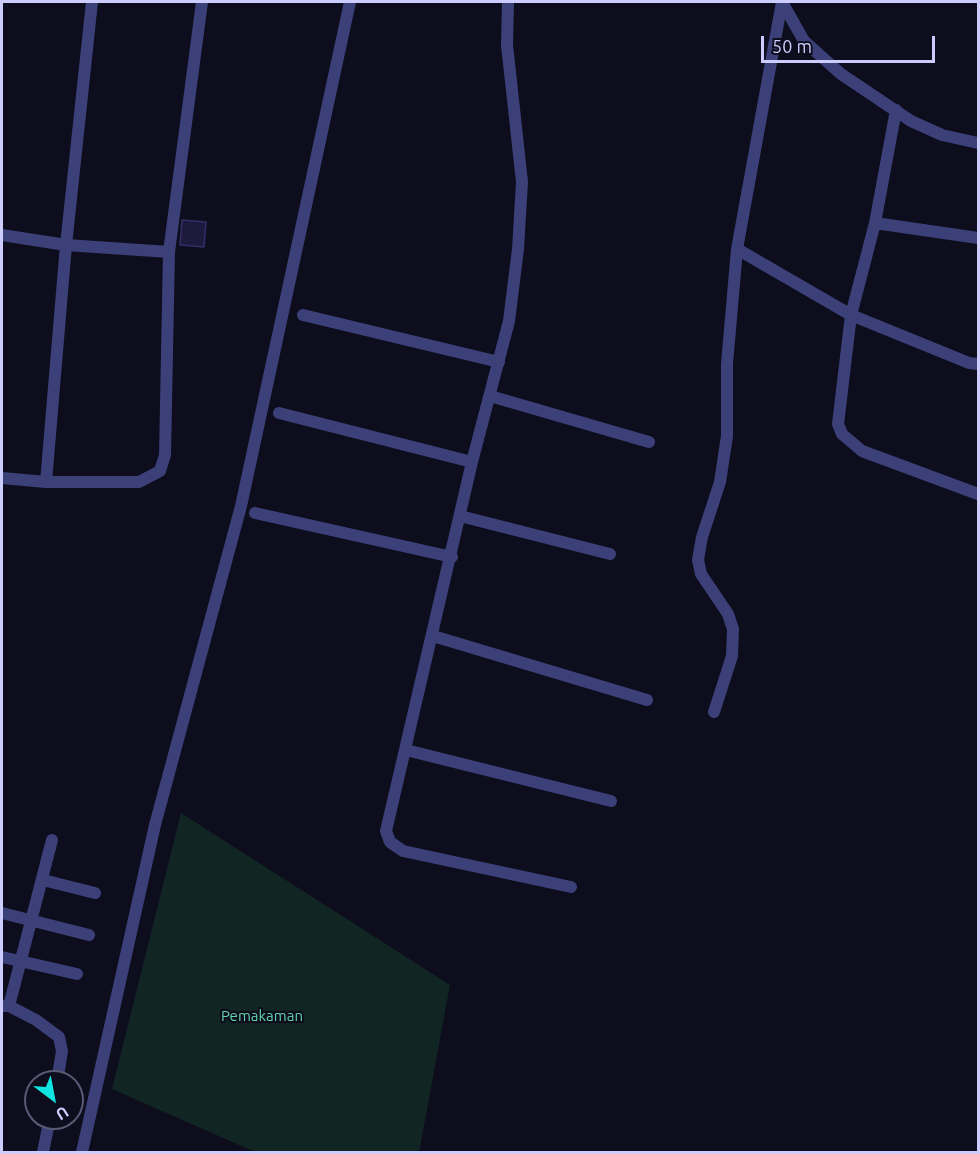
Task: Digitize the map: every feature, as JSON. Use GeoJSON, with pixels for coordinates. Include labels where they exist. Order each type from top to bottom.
{"type":"FeatureCollection","features":[{"type":"Feature","properties":{"kind":"street"},"geometry":{"type":"LineString","coordinates":[[46,482],[66,245],[92,2]]}},
{"type":"Feature","properties":{"kind":"street"},"geometry":{"type":"LineString","coordinates":[[2,478],[46,482],[139,482],[160,471],[165,455],[169,252],[202,2]]}},
{"type":"Feature","properties":{"kind":"street"},"geometry":{"type":"LineString","coordinates":[[82,1152],[155,825],[240,506],[350,2]]}},
{"type":"Feature","properties":{"kind":"street"},"geometry":{"type":"LineString","coordinates":[[508,2],[507,45],[522,182],[512,301],[386,831],[396,848],[571,887]]}},
{"type":"Feature","properties":{"kind":"street"},"geometry":{"type":"LineString","coordinates":[[782,2],[804,40],[841,74],[911,121],[942,135],[978,143]]}},
{"type":"Feature","properties":{"kind":"street"},"geometry":{"type":"LineString","coordinates":[[714,712],[732,656],[733,628],[728,614],[701,574],[698,560],[702,537],[720,482],[728,436],[727,364],[737,249],[782,2]]}},
{"type":"Feature","properties":{"kind":"street"},"geometry":{"type":"LineString","coordinates":[[896,110],[875,223],[850,315],[837,417],[842,434],[862,451],[978,494]]}},
{"type":"Feature","properties":{"kind":"street"},"geometry":{"type":"LineString","coordinates":[[875,223],[978,238]]}},
{"type":"Feature","properties":{"kind":"street"},"geometry":{"type":"LineString","coordinates":[[2,235],[66,245],[169,252]]}},
{"type":"Feature","properties":{"kind":"street"},"geometry":{"type":"LineString","coordinates":[[737,249],[850,315],[969,363],[978,364]]}},
{"type":"Feature","properties":{"kind":"street"},"geometry":{"type":"LineString","coordinates":[[303,315],[499,362]]}},
{"type":"Feature","properties":{"kind":"street"},"geometry":{"type":"LineString","coordinates":[[490,396],[649,442]]}},
{"type":"Feature","properties":{"kind":"street"},"geometry":{"type":"LineString","coordinates":[[279,413],[472,462]]}},
{"type":"Feature","properties":{"kind":"street"},"geometry":{"type":"LineString","coordinates":[[255,513],[452,557]]}},
{"type":"Feature","properties":{"kind":"street"},"geometry":{"type":"LineString","coordinates":[[460,516],[610,554]]}},
{"type":"Feature","properties":{"kind":"street"},"geometry":{"type":"LineString","coordinates":[[433,636],[647,700]]}},
{"type":"Feature","properties":{"kind":"street"},"geometry":{"type":"LineString","coordinates":[[406,750],[612,801]]}},
{"type":"Feature","properties":{"kind":"street"},"geometry":{"type":"LineString","coordinates":[[52,840],[21,962],[5,1006],[46,1026],[58,1037],[62,1051],[59,1070]]}},
{"type":"Feature","properties":{"kind":"street"},"geometry":{"type":"LineString","coordinates":[[43,880],[95,893]]}},
{"type":"Feature","properties":{"kind":"street"},"geometry":{"type":"LineString","coordinates":[[2,913],[89,935]]}},
{"type":"Feature","properties":{"kind":"street"},"geometry":{"type":"LineString","coordinates":[[2,957],[77,974]]}},
{"type":"Feature","properties":{"kind":"street"},"geometry":{"type":"LineString","coordinates":[[43,1152],[48,1130]]}},
{"type":"Feature","properties":{"kind":"green space","name":"Pemakaman"},"geometry":{"type":"Polygon","coordinates":[[[181,813],[450,985],[419,1152],[255,1152],[112,1089],[181,813]]]}},
{"type":"Feature","properties":{"kind":"building"},"geometry":{"type":"Polygon","coordinates":[[[182,220],[206,222],[204,247],[180,245],[182,220]]]}}]}
